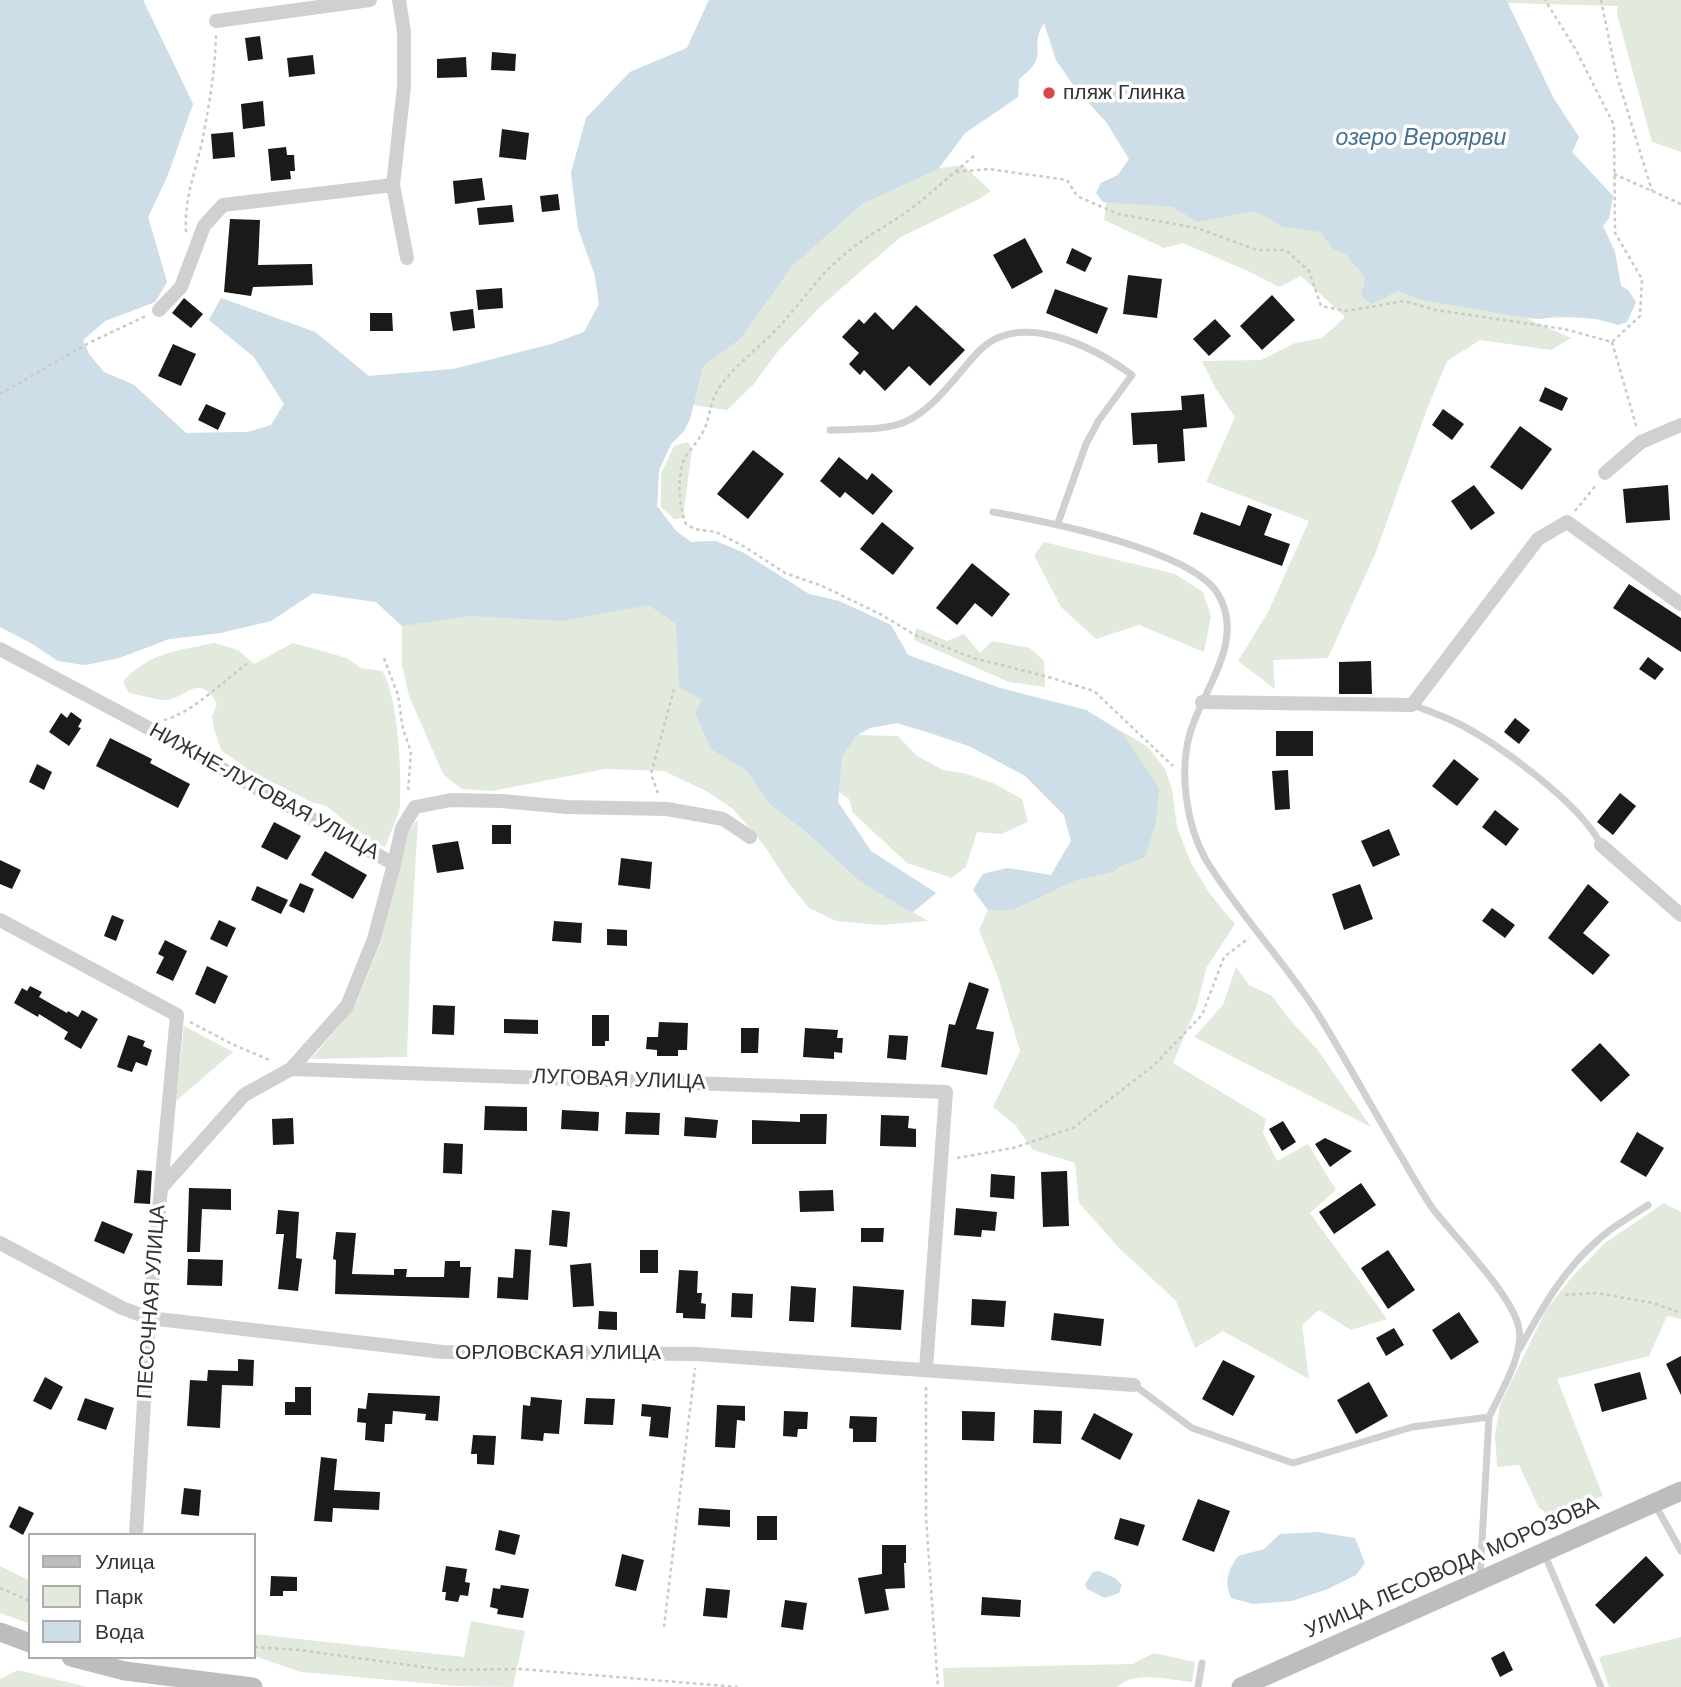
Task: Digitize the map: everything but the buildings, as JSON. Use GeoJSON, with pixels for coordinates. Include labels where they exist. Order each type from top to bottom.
{"type":"FeatureCollection","features":[{"type":"Feature","properties":{"kind":"street"},"geometry":{"type":"LineString","coordinates":[[216,21],[370,0]]}},
{"type":"Feature","properties":{"kind":"street"},"geometry":{"type":"LineString","coordinates":[[399,0],[404,32],[404,87],[393,185],[407,258]]}},
{"type":"Feature","properties":{"kind":"street"},"geometry":{"type":"LineString","coordinates":[[159,310],[181,287],[204,226],[223,205],[393,185]]}},
{"type":"Feature","properties":{"kind":"street"},"geometry":{"type":"LineString","coordinates":[[1605,473],[1641,442],[1681,425]]}},
{"type":"Feature","properties":{"kind":"street"},"geometry":{"type":"LineString","coordinates":[[1202,702],[1412,705],[1538,539],[1566,522],[1681,604]]}},
{"type":"Feature","properties":{"kind":"street","name":"НИЖНЕ-ЛУГОВАЯ УЛИЦА"},"geometry":{"type":"LineString","coordinates":[[0,649],[144,725],[394,864],[401,828],[415,807],[451,800],[567,807],[667,809],[723,819],[750,837]]}},
{"type":"Feature","properties":{"kind":"street"},"geometry":{"type":"LineString","coordinates":[[1601,845],[1681,915]]}},
{"type":"Feature","properties":{"kind":"street","name":"ПЕСОЧНАЯ УЛИЦА"},"geometry":{"type":"LineString","coordinates":[[136,1533],[149,1318],[161,1188],[244,1096],[291,1069],[347,1006],[374,939],[394,864]]}},
{"type":"Feature","properties":{"kind":"street"},"geometry":{"type":"LineString","coordinates":[[0,920],[177,1015],[161,1188]]}},
{"type":"Feature","properties":{"kind":"street","name":"ЛУГОВАЯ УЛИЦА"},"geometry":{"type":"LineString","coordinates":[[291,1069],[946,1092],[941,1161]]}},
{"type":"Feature","properties":{"kind":"street"},"geometry":{"type":"LineString","coordinates":[[926,1369],[941,1161]]}},
{"type":"Feature","properties":{"kind":"street","name":"ОРЛОВСКАЯ УЛИЦА"},"geometry":{"type":"LineString","coordinates":[[0,1243],[122,1308],[149,1318],[443,1352],[696,1354],[1134,1385]]}},
{"type":"Feature","properties":{"kind":"street","name":"УЛИЦА ЛЕСОВОДА МОРОЗОВА"},"geometry":{"type":"LineString","coordinates":[[1241,1687],[1681,1491]]}},
{"type":"Feature","properties":{"kind":"street"},"geometry":{"type":"LineString","coordinates":[[0,1632],[28,1642]]}},
{"type":"Feature","properties":{"kind":"street"},"geometry":{"type":"LineString","coordinates":[[87,1659],[253,1687]]}},
{"type":"Feature","properties":{"kind":"lane"},"geometry":{"type":"LineString","coordinates":[[830,430],[884,427],[904,422],[921,412],[939,396],[982,348],[1001,337],[1021,333],[1047,334],[1071,341],[1106,356],[1132,375],[1099,420],[1086,444],[1058,523]]}},
{"type":"Feature","properties":{"kind":"lane"},"geometry":{"type":"LineString","coordinates":[[993,512],[1058,523],[1174,560],[1199,573],[1217,592],[1227,614],[1228,636],[1222,658],[1189,735],[1185,788],[1190,823],[1206,860],[1318,1014],[1432,1206],[1515,1314],[1520,1328],[1520,1348]]}},
{"type":"Feature","properties":{"kind":"lane"},"geometry":{"type":"LineString","coordinates":[[1412,705],[1455,721],[1554,789],[1595,834],[1601,845]]}},
{"type":"Feature","properties":{"kind":"lane"},"geometry":{"type":"LineString","coordinates":[[1480,1582],[1489,1417],[1520,1348],[1549,1297],[1571,1267],[1600,1238],[1648,1205]]}},
{"type":"Feature","properties":{"kind":"lane"},"geometry":{"type":"LineString","coordinates":[[1134,1385],[1192,1428],[1293,1463],[1412,1427],[1489,1417]]}},
{"type":"Feature","properties":{"kind":"lane"},"geometry":{"type":"LineString","coordinates":[[1654,1503],[1681,1551]]}},
{"type":"Feature","properties":{"kind":"lane"},"geometry":{"type":"LineString","coordinates":[[1544,1553],[1601,1687]]}},
{"type":"Feature","properties":{"kind":"lane"},"geometry":{"type":"LineString","coordinates":[[1198,1687],[1202,1663]]}},
{"type":"Feature","properties":{"kind":"path"},"geometry":{"type":"LineString","coordinates":[[1545,0],[1577,50],[1614,125],[1615,233],[1642,279],[1640,316],[1612,342]]}},
{"type":"Feature","properties":{"kind":"path"},"geometry":{"type":"LineString","coordinates":[[1601,0],[1616,73],[1652,191]]}},
{"type":"Feature","properties":{"kind":"path"},"geometry":{"type":"LineString","coordinates":[[193,257],[185,231],[185,204],[201,144],[215,69],[216,21]]}},
{"type":"Feature","properties":{"kind":"path"},"geometry":{"type":"LineString","coordinates":[[974,156],[937,189],[898,218],[872,232],[836,261],[775,331],[721,386],[709,407],[705,427],[697,443],[685,457],[681,478],[681,513],[686,524],[695,529],[716,532],[785,573],[882,615],[915,635],[973,658],[1094,691],[1173,766]]}},
{"type":"Feature","properties":{"kind":"path"},"geometry":{"type":"LineString","coordinates":[[953,172],[989,169],[1067,180],[1077,196],[1118,214],[1197,228],[1257,250],[1286,250],[1309,271],[1321,306],[1346,311],[1404,301],[1436,310],[1564,329],[1612,342]]}},
{"type":"Feature","properties":{"kind":"path"},"geometry":{"type":"LineString","coordinates":[[1614,174],[1681,204]]}},
{"type":"Feature","properties":{"kind":"path"},"geometry":{"type":"LineString","coordinates":[[0,394],[89,343],[159,310]]}},
{"type":"Feature","properties":{"kind":"path"},"geometry":{"type":"LineString","coordinates":[[1612,342],[1641,442]]}},
{"type":"Feature","properties":{"kind":"path"},"geometry":{"type":"LineString","coordinates":[[1566,522],[1605,473]]}},
{"type":"Feature","properties":{"kind":"path"},"geometry":{"type":"LineString","coordinates":[[384,658],[398,695],[403,729],[411,752],[408,800]]}},
{"type":"Feature","properties":{"kind":"path"},"geometry":{"type":"LineString","coordinates":[[144,725],[173,718],[194,706],[247,664]]}},
{"type":"Feature","properties":{"kind":"path"},"geometry":{"type":"LineString","coordinates":[[667,809],[654,787],[651,774],[674,690]]}},
{"type":"Feature","properties":{"kind":"path"},"geometry":{"type":"LineString","coordinates":[[941,1161],[1013,1148],[1073,1128],[1153,1066],[1202,1015],[1224,957],[1257,932]]}},
{"type":"Feature","properties":{"kind":"path"},"geometry":{"type":"LineString","coordinates":[[177,1015],[236,1046],[291,1069]]}},
{"type":"Feature","properties":{"kind":"path"},"geometry":{"type":"LineString","coordinates":[[1549,1297],[1597,1293],[1653,1303],[1681,1312]]}},
{"type":"Feature","properties":{"kind":"path"},"geometry":{"type":"LineString","coordinates":[[664,1627],[696,1354]]}},
{"type":"Feature","properties":{"kind":"path"},"geometry":{"type":"LineString","coordinates":[[926,1369],[926,1518],[938,1687]]}},
{"type":"Feature","properties":{"kind":"path"},"geometry":{"type":"LineString","coordinates":[[0,1588],[28,1600]]}},
{"type":"Feature","properties":{"kind":"path"},"geometry":{"type":"LineString","coordinates":[[256,1647],[299,1650],[445,1670],[520,1669],[738,1687]]}},
{"type":"Feature","properties":{"kind":"green space","name":"озеро Вероярви"},"geometry":{"type":"Polygon","coordinates":[[[0,0],[143,0],[193,104],[167,177],[148,217],[167,282],[155,302],[105,321],[83,340],[89,354],[104,372],[134,385],[186,433],[248,432],[271,425],[284,404],[254,357],[209,320],[221,298],[315,332],[369,376],[453,369],[552,344],[584,332],[599,304],[595,276],[578,228],[571,173],[586,118],[630,72],[687,48],[709,0],[1681,0],[1681,152],[1652,142],[1617,14],[1618,6],[1508,3],[1554,99],[1579,137],[1572,152],[1613,196],[1609,218],[1603,226],[1615,252],[1621,286],[1628,290],[1636,302],[1627,322],[1620,324],[1581,317],[1526,318],[1571,338],[1551,350],[1480,340],[1447,361],[1376,552],[1328,658],[1273,660],[1275,689],[1238,661],[1268,612],[1309,521],[1206,482],[1235,417],[1216,389],[1202,361],[1261,360],[1295,343],[1322,338],[1345,317],[1301,276],[1279,287],[1183,243],[1164,248],[1104,220],[1108,202],[1103,202],[1096,193],[1101,183],[1118,175],[1129,159],[1107,123],[1076,89],[1056,60],[1044,23],[1039,32],[1035,63],[1019,79],[1018,97],[965,133],[939,168],[963,165],[991,191],[901,237],[819,308],[779,350],[753,385],[727,410],[692,405],[690,419],[684,431],[671,444],[659,470],[657,506],[676,531],[691,542],[716,541],[744,553],[809,594],[839,601],[891,625],[908,655],[1000,688],[1086,710],[1148,747],[1165,769],[1172,789],[1177,827],[1191,863],[1210,894],[1235,924],[1207,967],[1196,1008],[1173,1063],[1266,1119],[1263,1133],[1277,1161],[1308,1144],[1336,1190],[1310,1213],[1387,1319],[1351,1330],[1319,1310],[1302,1325],[1309,1379],[1223,1331],[1195,1348],[1176,1301],[1120,1249],[1079,1203],[1075,1163],[1033,1150],[1016,1126],[993,1107],[1020,1051],[998,977],[979,930],[988,910],[973,890],[983,874],[1007,868],[1051,875],[1071,841],[1064,815],[1026,776],[969,746],[897,723],[870,728],[857,735],[898,736],[917,756],[943,770],[967,774],[993,783],[1022,799],[1028,822],[1001,834],[977,832],[966,867],[952,878],[907,863],[853,813],[849,799],[839,792],[838,802],[871,851],[936,893],[913,912],[928,921],[881,925],[836,921],[809,908],[763,844],[733,809],[708,792],[664,771],[605,769],[492,791],[462,789],[443,774],[409,696],[402,665],[402,626],[376,602],[313,593],[271,621],[220,633],[169,639],[119,658],[85,665],[58,661],[0,627],[0,0]]]}},
{"type":"Feature","properties":{"kind":"green space"},"geometry":{"type":"Polygon","coordinates":[[[688,442],[692,449],[683,518],[674,519],[661,507],[661,474],[674,446],[688,442]]]}},
{"type":"Feature","properties":{"kind":"green space"},"geometry":{"type":"Polygon","coordinates":[[[1044,542],[1175,574],[1203,592],[1211,616],[1204,652],[1139,625],[1096,639],[1061,607],[1034,555],[1044,542]]]}},
{"type":"Feature","properties":{"kind":"green space"},"geometry":{"type":"Polygon","coordinates":[[[916,628],[947,641],[964,634],[980,653],[992,641],[1030,648],[1044,661],[1045,687],[1009,682],[914,640],[916,628]]]}},
{"type":"Feature","properties":{"kind":"green space"},"geometry":{"type":"Polygon","coordinates":[[[214,643],[238,650],[254,664],[293,643],[347,658],[361,668],[382,671],[392,697],[400,775],[399,810],[385,847],[366,838],[326,806],[311,802],[249,770],[221,750],[212,716],[217,704],[204,689],[197,688],[178,697],[163,700],[129,693],[123,682],[132,672],[153,659],[214,643]]]}},
{"type":"Feature","properties":{"kind":"green space"},"geometry":{"type":"Polygon","coordinates":[[[418,820],[407,1057],[311,1059],[354,1008],[381,942],[408,830],[418,820]]]}},
{"type":"Feature","properties":{"kind":"green space"},"geometry":{"type":"Polygon","coordinates":[[[1236,967],[1249,985],[1272,996],[1317,1049],[1371,1127],[1194,1037],[1223,1005],[1236,967]]]}},
{"type":"Feature","properties":{"kind":"green space"},"geometry":{"type":"Polygon","coordinates":[[[184,1026],[233,1052],[176,1101],[184,1026]]]}},
{"type":"Feature","properties":{"kind":"green space"},"geometry":{"type":"Polygon","coordinates":[[[1664,1203],[1681,1212],[1681,1319],[1667,1316],[1649,1356],[1557,1379],[1603,1496],[1551,1516],[1539,1508],[1519,1465],[1497,1467],[1495,1435],[1500,1405],[1546,1310],[1571,1278],[1605,1243],[1664,1203]]]}},
{"type":"Feature","properties":{"kind":"green space"},"geometry":{"type":"Polygon","coordinates":[[[0,1566],[28,1580],[28,1623],[0,1613],[0,1566]]]}},
{"type":"Feature","properties":{"kind":"green space"},"geometry":{"type":"Polygon","coordinates":[[[471,1621],[525,1631],[513,1687],[456,1686],[301,1672],[256,1657],[256,1634],[464,1657],[471,1621]]]}},
{"type":"Feature","properties":{"kind":"green space"},"geometry":{"type":"Polygon","coordinates":[[[1681,1637],[1681,1687],[1609,1687],[1599,1657],[1681,1637]]]}},
{"type":"Feature","properties":{"kind":"green space"},"geometry":{"type":"Polygon","coordinates":[[[1154,1653],[1195,1662],[1192,1682],[1143,1677],[1117,1687],[944,1687],[943,1668],[1133,1664],[1154,1653]]]}},
{"type":"Feature","properties":{"kind":"green space"},"geometry":{"type":"Polygon","coordinates":[[[18,1670],[87,1687],[0,1687],[0,1679],[18,1670]]]}},
{"type":"Feature","properties":{"kind":"water","name":"озеро Вероярви"},"geometry":{"type":"Polygon","coordinates":[[[0,0],[143,0],[193,104],[167,177],[148,217],[167,282],[155,302],[105,321],[83,340],[89,354],[104,372],[134,385],[186,433],[248,432],[271,425],[284,404],[254,357],[209,320],[221,298],[315,332],[369,376],[453,369],[552,344],[584,332],[599,304],[595,276],[578,228],[571,173],[586,118],[630,72],[687,48],[709,0],[1506,0],[1554,99],[1579,137],[1572,152],[1613,196],[1609,218],[1603,226],[1615,252],[1621,286],[1628,290],[1636,302],[1627,322],[1618,325],[1597,319],[1521,317],[1422,300],[1398,291],[1372,304],[1361,296],[1365,278],[1347,255],[1334,250],[1320,232],[1283,227],[1255,211],[1197,222],[1173,207],[1103,202],[1096,193],[1101,183],[1118,175],[1129,159],[1107,123],[1076,89],[1056,60],[1044,23],[1039,32],[1034,64],[1019,79],[1018,97],[965,133],[938,169],[862,204],[792,266],[740,339],[703,366],[690,419],[684,431],[671,444],[659,470],[657,506],[676,531],[691,542],[716,541],[744,553],[809,594],[839,601],[891,625],[908,655],[1000,688],[1086,710],[1123,734],[1159,788],[1156,822],[1145,857],[1113,872],[1076,880],[1013,910],[988,910],[973,890],[983,874],[1007,868],[1051,875],[1071,841],[1064,815],[1025,776],[969,746],[897,723],[870,728],[856,736],[842,756],[838,802],[871,851],[936,893],[912,913],[860,881],[804,830],[771,805],[746,770],[711,749],[695,713],[702,700],[679,687],[676,624],[649,605],[562,621],[469,616],[402,626],[376,602],[313,593],[271,621],[220,633],[169,639],[119,658],[85,665],[58,661],[0,627],[0,0]]]}},
{"type":"Feature","properties":{"kind":"water"},"geometry":{"type":"Polygon","coordinates":[[[1318,1532],[1355,1538],[1365,1563],[1356,1575],[1328,1589],[1292,1601],[1253,1604],[1231,1598],[1228,1576],[1238,1556],[1264,1549],[1280,1534],[1318,1532]]]}},
{"type":"Feature","properties":{"kind":"water"},"geometry":{"type":"Polygon","coordinates":[[[1099,1571],[1115,1578],[1122,1585],[1119,1593],[1105,1598],[1087,1589],[1085,1584],[1093,1572],[1099,1571]]]}},
{"type":"Feature","properties":{"kind":"place","name":"пляж Глинка"},"geometry":{"type":"Point","coordinates":[1049,93]}}]}
